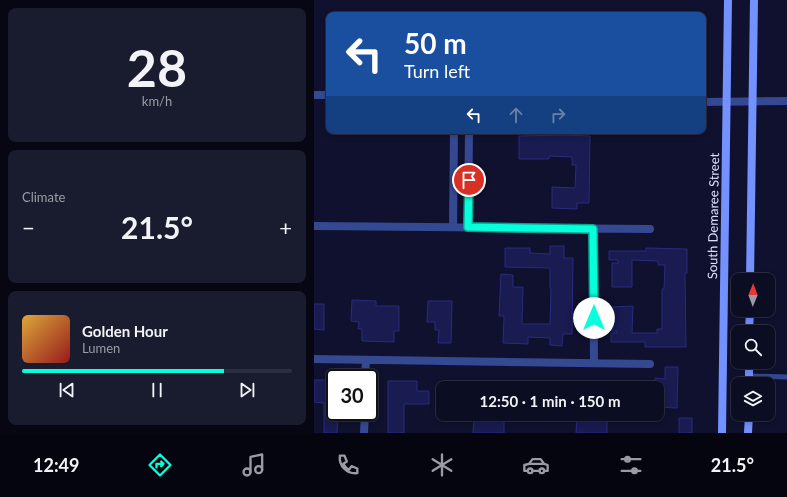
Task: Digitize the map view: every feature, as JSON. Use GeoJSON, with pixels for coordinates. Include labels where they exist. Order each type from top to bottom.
{"type":"FeatureCollection","features":[{"type":"Feature","properties":{"kind":"main road","name":"South Demaree Street"},"geometry":{"type":"LineString","coordinates":[[722,433],[728,0]]}},
{"type":"Feature","properties":{"kind":"main road"},"geometry":{"type":"LineString","coordinates":[[750,273],[754,0]]}},
{"type":"Feature","properties":{"kind":"main road"},"geometry":{"type":"LineString","coordinates":[[748,421],[748,433]]}},
{"type":"Feature","properties":{"kind":"street"},"geometry":{"type":"LineString","coordinates":[[314,95],[326,95]]}},
{"type":"Feature","properties":{"kind":"street"},"geometry":{"type":"LineString","coordinates":[[706,102],[787,101]]}},
{"type":"Feature","properties":{"kind":"street"},"geometry":{"type":"LineString","coordinates":[[453,227],[454,134]]}},
{"type":"Feature","properties":{"kind":"street"},"geometry":{"type":"LineString","coordinates":[[468,227],[469,134]]}},
{"type":"Feature","properties":{"kind":"street"},"geometry":{"type":"LineString","coordinates":[[314,226],[650,229]]}},
{"type":"Feature","properties":{"kind":"street"},"geometry":{"type":"LineString","coordinates":[[593,229],[594,363]]}},
{"type":"Feature","properties":{"kind":"street"},"geometry":{"type":"LineString","coordinates":[[314,359],[650,364]]}},
{"type":"Feature","properties":{"kind":"street"},"geometry":{"type":"LineString","coordinates":[[366,360],[366,369]]}},
{"type":"Feature","properties":{"kind":"street"},"geometry":{"type":"LineString","coordinates":[[364,433],[365,421]]}},
{"type":"Feature","properties":{"kind":"lane"},"geometry":{"type":"LineString","coordinates":[[775,378],[787,377]]}},
{"type":"Feature","properties":{"kind":"building"},"geometry":{"type":"Polygon","coordinates":[[[519,136],[590,136],[589,203],[577,203],[577,209],[552,208],[552,187],[575,188],[576,165],[572,165],[572,157],[549,156],[549,159],[519,159],[519,136]]]}},
{"type":"Feature","properties":{"kind":"building"},"geometry":{"type":"Polygon","coordinates":[[[550,246],[564,246],[564,258],[573,258],[572,334],[563,334],[562,346],[550,345],[550,338],[528,337],[528,344],[503,343],[504,316],[499,316],[501,274],[513,275],[513,287],[523,287],[522,324],[550,324],[551,288],[550,268],[505,267],[505,248],[530,248],[530,253],[550,254],[550,246]]]}},
{"type":"Feature","properties":{"kind":"building"},"geometry":{"type":"Polygon","coordinates":[[[646,248],[687,249],[687,273],[685,273],[686,347],[645,347],[645,342],[611,342],[611,333],[617,333],[617,331],[612,331],[612,307],[633,306],[632,333],[657,333],[657,329],[662,329],[662,289],[664,289],[665,265],[658,265],[658,261],[632,260],[632,287],[612,287],[612,263],[618,263],[618,260],[609,260],[609,251],[646,251],[646,248]]]}},
{"type":"Feature","properties":{"kind":"building"},"geometry":{"type":"Polygon","coordinates":[[[352,300],[376,301],[376,306],[399,306],[399,331],[394,331],[394,342],[362,341],[362,329],[358,329],[359,322],[351,321],[352,300]]]}},
{"type":"Feature","properties":{"kind":"building"},"geometry":{"type":"Polygon","coordinates":[[[428,301],[452,301],[451,343],[438,343],[439,330],[435,330],[435,322],[427,322],[428,301]]]}},
{"type":"Feature","properties":{"kind":"building"},"geometry":{"type":"Polygon","coordinates":[[[314,304],[324,304],[324,330],[314,329],[314,304]]]}},
{"type":"Feature","properties":{"kind":"building"},"geometry":{"type":"Polygon","coordinates":[[[665,367],[678,367],[677,408],[664,407],[664,381],[655,381],[655,378],[665,379],[665,367]]]}},
{"type":"Feature","properties":{"kind":"building"},"geometry":{"type":"Polygon","coordinates":[[[314,380],[326,380],[326,421],[338,421],[337,433],[324,433],[324,403],[314,402],[314,380]]]}},
{"type":"Feature","properties":{"kind":"building"},"geometry":{"type":"Polygon","coordinates":[[[388,381],[417,381],[417,391],[429,391],[429,404],[404,404],[404,433],[388,433],[388,381]]]}},
{"type":"Feature","properties":{"kind":"building"},"geometry":{"type":"Polygon","coordinates":[[[679,418],[692,418],[692,433],[679,433],[679,418]]]}},
{"type":"Feature","properties":{"kind":"building"},"geometry":{"type":"Polygon","coordinates":[[[474,421],[504,421],[504,433],[473,433],[474,421]]]}},
{"type":"Feature","properties":{"kind":"building"},"geometry":{"type":"Polygon","coordinates":[[[577,421],[607,421],[607,433],[576,433],[577,421]]]}},
{"type":"Feature","properties":{"kind":"route"},"geometry":{"type":"LineString","coordinates":[[469,180],[468,227],[593,229],[594,318]]}}]}
